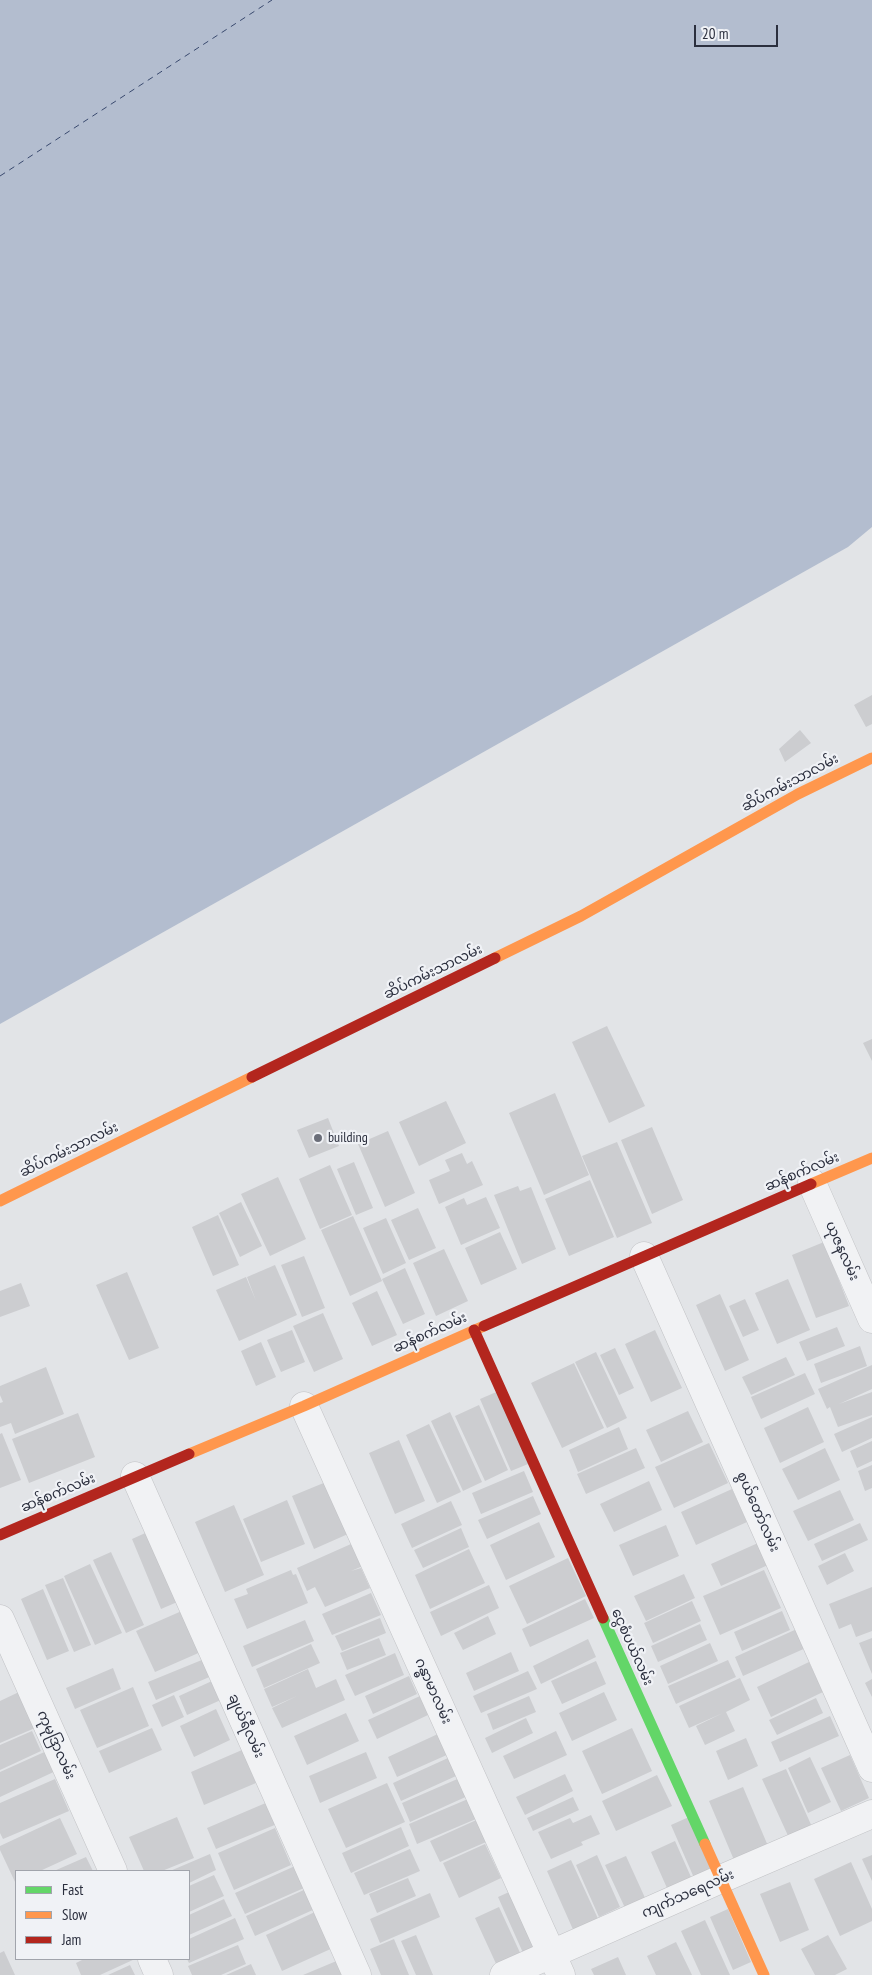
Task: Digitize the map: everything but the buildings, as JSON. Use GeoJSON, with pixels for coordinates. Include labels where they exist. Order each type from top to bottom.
{"type":"FeatureCollection","features":[{"type":"Feature","properties":{"kind":"street","name":"ဆိပ်ကမ်းသာလမ်း"},"geometry":{"type":"LineString","coordinates":[[0,1201],[573,920],[798,794],[872,758]]}},
{"type":"Feature","properties":{"kind":"street","name":"ဆန်စက်လမ်း"},"geometry":{"type":"LineString","coordinates":[[0,1535],[135,1476],[304,1406],[474,1330],[872,1158]]}},
{"type":"Feature","properties":{"kind":"street","name":"ယုဇနလမ်း"},"geometry":{"type":"LineString","coordinates":[[812,1184],[872,1319]]}},
{"type":"Feature","properties":{"kind":"street","name":"စွယ်တော်လမ်း"},"geometry":{"type":"LineString","coordinates":[[644,1256],[872,1768]]}},
{"type":"Feature","properties":{"kind":"street","name":"ငွေစံပယ်လမ်း"},"geometry":{"type":"LineString","coordinates":[[474,1330],[764,1975]]}},
{"type":"Feature","properties":{"kind":"street","name":"ဂန္ဓာမာလမ်း"},"geometry":{"type":"LineString","coordinates":[[304,1406],[557,1965]]}},
{"type":"Feature","properties":{"kind":"street","name":"ချယ်ရီလမ်း"},"geometry":{"type":"LineString","coordinates":[[135,1476],[357,1975]]}},
{"type":"Feature","properties":{"kind":"street","name":"ကုမုဒြာလမ်း"},"geometry":{"type":"LineString","coordinates":[[0,1619],[112,1870]]}},
{"type":"Feature","properties":{"kind":"street","name":"ကျက်သရေလမ်း"},"geometry":{"type":"LineString","coordinates":[[504,1975],[557,1965],[720,1879],[872,1814]]}},
{"type":"Feature","properties":{"kind":"street"},"geometry":{"type":"LineString","coordinates":[[152,1960],[159,1975]]}},
{"type":"Feature","properties":{"kind":"water"},"geometry":{"type":"Polygon","coordinates":[[[0,0],[872,0],[872,527],[848,547],[0,1024],[0,0]]]}},
{"type":"Feature","properties":{"kind":"ferry route"},"geometry":{"type":"LineString","coordinates":[[0,176],[272,0]]}},
{"type":"Feature","properties":{"kind":"traffic: fast"},"geometry":{"type":"LineString","coordinates":[[603,1618],[705,1844]]}},
{"type":"Feature","properties":{"kind":"traffic: slow"},"geometry":{"type":"LineString","coordinates":[[495,958],[581,916],[798,794],[872,758]]}},
{"type":"Feature","properties":{"kind":"traffic: slow"},"geometry":{"type":"LineString","coordinates":[[0,1201],[252,1077]]}},
{"type":"Feature","properties":{"kind":"traffic: slow"},"geometry":{"type":"LineString","coordinates":[[811,1184],[872,1158]]}},
{"type":"Feature","properties":{"kind":"traffic: slow"},"geometry":{"type":"LineString","coordinates":[[189,1454],[304,1406],[484,1326]]}},
{"type":"Feature","properties":{"kind":"traffic: slow"},"geometry":{"type":"LineString","coordinates":[[705,1844],[764,1975]]}},
{"type":"Feature","properties":{"kind":"traffic: jam"},"geometry":{"type":"LineString","coordinates":[[252,1077],[495,958]]}},
{"type":"Feature","properties":{"kind":"traffic: jam"},"geometry":{"type":"LineString","coordinates":[[484,1326],[811,1184]]}},
{"type":"Feature","properties":{"kind":"traffic: jam"},"geometry":{"type":"LineString","coordinates":[[474,1330],[603,1618]]}},
{"type":"Feature","properties":{"kind":"traffic: jam"},"geometry":{"type":"LineString","coordinates":[[0,1535],[189,1454]]}},
{"type":"Feature","properties":{"kind":"place","name":"building"},"geometry":{"type":"Point","coordinates":[318,1138]}}]}
